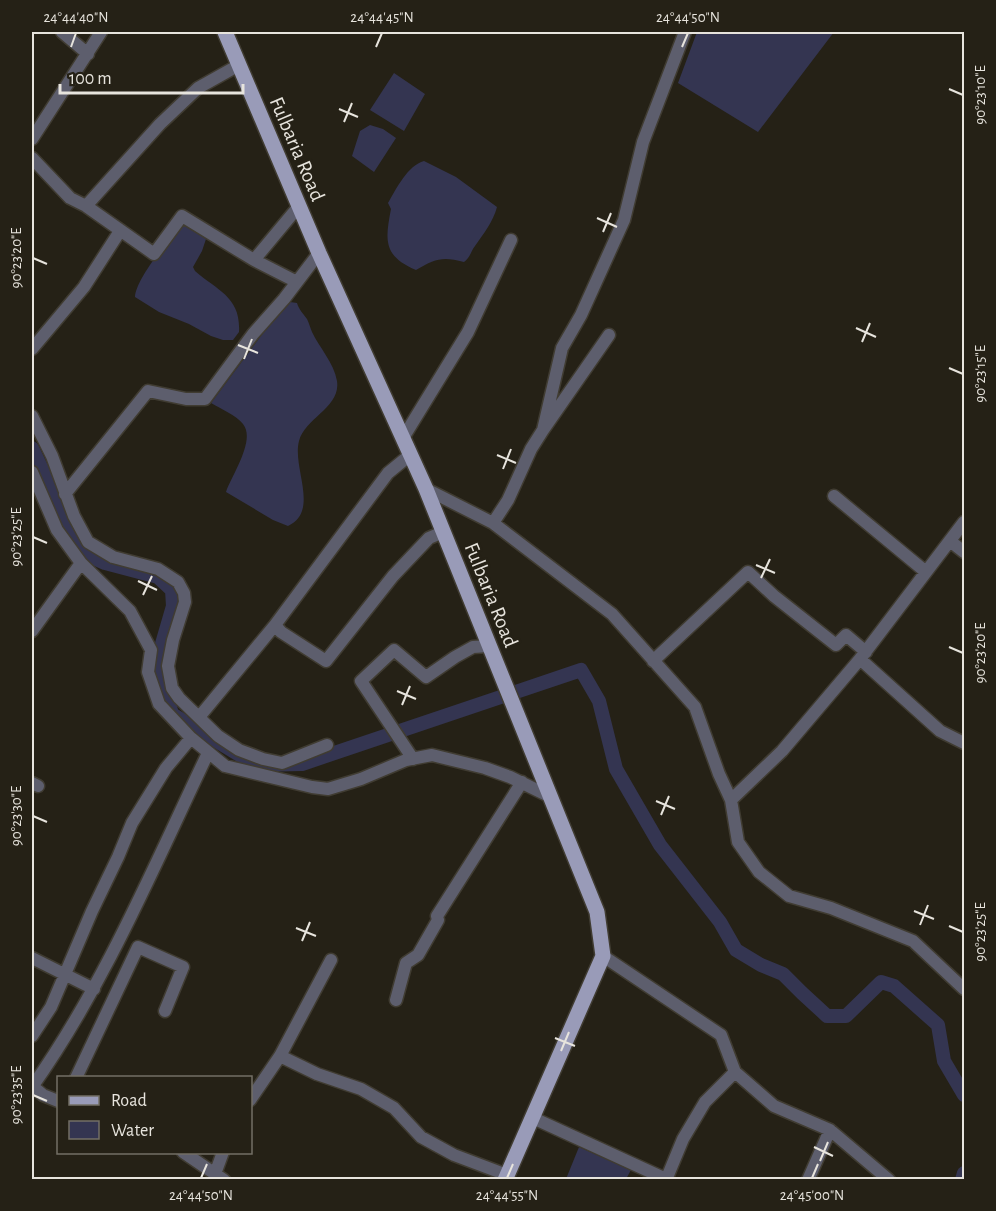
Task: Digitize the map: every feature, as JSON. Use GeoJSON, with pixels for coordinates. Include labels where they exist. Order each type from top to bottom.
{"type":"FeatureCollection","features":[{"type":"Feature","properties":{"kind":"main road","name":"Fulbaria Road"},"geometry":{"type":"LineString","coordinates":[[225,32],[319,253],[426,489],[597,912],[603,956]]}},
{"type":"Feature","properties":{"kind":"main road"},"geometry":{"type":"LineString","coordinates":[[506,1177],[603,956]]}},
{"type":"Feature","properties":{"kind":"street"},"geometry":{"type":"LineString","coordinates":[[62,32],[88,54]]}},
{"type":"Feature","properties":{"kind":"street"},"geometry":{"type":"LineString","coordinates":[[32,139],[101,32]]}},
{"type":"Feature","properties":{"kind":"street"},"geometry":{"type":"LineString","coordinates":[[543,430],[562,348],[581,315],[624,220],[643,142],[684,32]]}},
{"type":"Feature","properties":{"kind":"street"},"geometry":{"type":"LineString","coordinates":[[86,206],[160,124],[198,88],[239,65]]}},
{"type":"Feature","properties":{"kind":"street"},"geometry":{"type":"LineString","coordinates":[[32,158],[70,198],[86,206],[154,254],[183,216],[254,260],[297,282]]}},
{"type":"Feature","properties":{"kind":"street"},"geometry":{"type":"LineString","coordinates":[[254,260],[299,206]]}},
{"type":"Feature","properties":{"kind":"street"},"geometry":{"type":"LineString","coordinates":[[32,349],[84,287],[120,231]]}},
{"type":"Feature","properties":{"kind":"street"},"geometry":{"type":"LineString","coordinates":[[403,438],[468,332],[511,240]]}},
{"type":"Feature","properties":{"kind":"street"},"geometry":{"type":"LineString","coordinates":[[65,494],[148,391],[186,399],[205,399],[253,334],[319,253]]}},
{"type":"Feature","properties":{"kind":"street"},"geometry":{"type":"LineString","coordinates":[[493,523],[508,500],[531,449],[609,335]]}},
{"type":"Feature","properties":{"kind":"street"},"geometry":{"type":"LineString","coordinates":[[32,416],[52,456],[74,516],[88,542],[113,557],[158,569],[178,582],[184,593],[185,602],[173,640],[168,666],[172,688],[184,704],[200,716],[218,736],[239,750],[263,759],[282,763],[327,745]]}},
{"type":"Feature","properties":{"kind":"street"},"geometry":{"type":"LineString","coordinates":[[200,716],[274,625],[388,472],[410,455]]}},
{"type":"Feature","properties":{"kind":"street"},"geometry":{"type":"LineString","coordinates":[[32,472],[57,530],[81,563],[130,611],[151,650],[148,672],[159,704],[192,738],[225,766],[328,789],[413,759],[432,755],[484,768],[522,782],[549,796]]}},
{"type":"Feature","properties":{"kind":"street"},"geometry":{"type":"LineString","coordinates":[[426,489],[493,523],[612,614],[695,707],[719,774],[731,800],[738,842],[759,872],[789,896],[831,908],[912,941],[964,988]]}},
{"type":"Feature","properties":{"kind":"street"},"geometry":{"type":"LineString","coordinates":[[834,496],[926,572]]}},
{"type":"Feature","properties":{"kind":"street"},"geometry":{"type":"LineString","coordinates":[[731,800],[782,751],[863,656],[964,522]]}},
{"type":"Feature","properties":{"kind":"street"},"geometry":{"type":"LineString","coordinates":[[274,625],[326,661],[393,576],[429,538],[443,532]]}},
{"type":"Feature","properties":{"kind":"street"},"geometry":{"type":"LineString","coordinates":[[950,541],[964,552]]}},
{"type":"Feature","properties":{"kind":"street"},"geometry":{"type":"LineString","coordinates":[[32,631],[81,563]]}},
{"type":"Feature","properties":{"kind":"street"},"geometry":{"type":"LineString","coordinates":[[653,661],[748,572],[774,596],[836,645],[846,635],[863,656],[940,731],[964,743]]}},
{"type":"Feature","properties":{"kind":"street"},"geometry":{"type":"LineString","coordinates":[[413,759],[362,681],[394,650],[426,677],[473,647],[489,646]]}},
{"type":"Feature","properties":{"kind":"street"},"geometry":{"type":"LineString","coordinates":[[32,1036],[51,1007],[132,823],[166,768],[192,738]]}},
{"type":"Feature","properties":{"kind":"street"},"geometry":{"type":"LineString","coordinates":[[57,1101],[32,1087],[62,1044],[94,990],[208,753]]}},
{"type":"Feature","properties":{"kind":"street"},"geometry":{"type":"LineString","coordinates":[[396,1000],[406,963],[418,955],[438,920],[437,916],[522,782]]}},
{"type":"Feature","properties":{"kind":"street"},"geometry":{"type":"LineString","coordinates":[[76,1076],[138,947],[183,967],[165,1011]]}},
{"type":"Feature","properties":{"kind":"street"},"geometry":{"type":"LineString","coordinates":[[603,956],[721,1035],[735,1072],[774,1106],[830,1130],[889,1179]]}},
{"type":"Feature","properties":{"kind":"street"},"geometry":{"type":"LineString","coordinates":[[32,958],[94,990]]}},
{"type":"Feature","properties":{"kind":"street"},"geometry":{"type":"LineString","coordinates":[[252,1097],[280,1056],[331,960]]}},
{"type":"Feature","properties":{"kind":"street"},"geometry":{"type":"LineString","coordinates":[[280,1056],[317,1074],[361,1089],[394,1108],[421,1137],[454,1155],[506,1177]]}},
{"type":"Feature","properties":{"kind":"street"},"geometry":{"type":"LineString","coordinates":[[533,1118],[666,1179],[683,1139],[705,1102],[735,1072]]}},
{"type":"Feature","properties":{"kind":"street"},"geometry":{"type":"LineString","coordinates":[[808,1179],[830,1130]]}},
{"type":"Feature","properties":{"kind":"street"},"geometry":{"type":"LineString","coordinates":[[186,1154],[220,1177],[223,1154]]}},
{"type":"Feature","properties":{"kind":"water"},"geometry":{"type":"Polygon","coordinates":[[[697,32],[834,32],[758,132],[678,83],[697,32]]]}},
{"type":"Feature","properties":{"kind":"water"},"geometry":{"type":"Polygon","coordinates":[[[394,73],[425,94],[404,131],[370,110],[394,73]]]}},
{"type":"Feature","properties":{"kind":"water"},"geometry":{"type":"Polygon","coordinates":[[[370,125],[383,129],[396,138],[374,172],[352,156],[360,131],[370,125]]]}},
{"type":"Feature","properties":{"kind":"water"},"geometry":{"type":"Polygon","coordinates":[[[424,161],[456,177],[497,207],[488,227],[468,259],[464,262],[450,259],[439,260],[416,270],[397,259],[389,246],[388,230],[391,209],[388,203],[408,172],[424,161]]]}},
{"type":"Feature","properties":{"kind":"water"},"geometry":{"type":"Polygon","coordinates":[[[183,221],[206,239],[193,267],[232,303],[239,320],[239,332],[233,340],[211,336],[159,312],[135,297],[147,269],[183,221]]]}},
{"type":"Feature","properties":{"kind":"water"},"geometry":{"type":"Polygon","coordinates":[[[290,302],[297,303],[307,319],[315,338],[333,368],[337,390],[334,398],[308,426],[299,441],[299,464],[304,500],[297,519],[288,526],[273,520],[226,492],[242,458],[247,439],[246,431],[243,424],[236,418],[211,403],[281,309],[290,302]]]}},
{"type":"Feature","properties":{"kind":"water"},"geometry":{"type":"Polygon","coordinates":[[[579,1147],[631,1170],[626,1179],[566,1179],[579,1147]]]}},
{"type":"Feature","properties":{"kind":"waterway"},"geometry":{"type":"LineString","coordinates":[[32,448],[78,544],[87,555],[105,563],[158,577],[172,590],[173,606],[157,661],[172,714],[256,765],[302,764],[581,670],[599,701],[616,769],[660,845],[720,922],[736,950],[761,965],[783,974],[827,1016],[846,1016],[881,982],[894,986],[938,1025],[944,1061],[964,1095]]}},
{"type":"Feature","properties":{"kind":"waterway"},"geometry":{"type":"LineString","coordinates":[[962,1180],[964,1173]]}}]}
